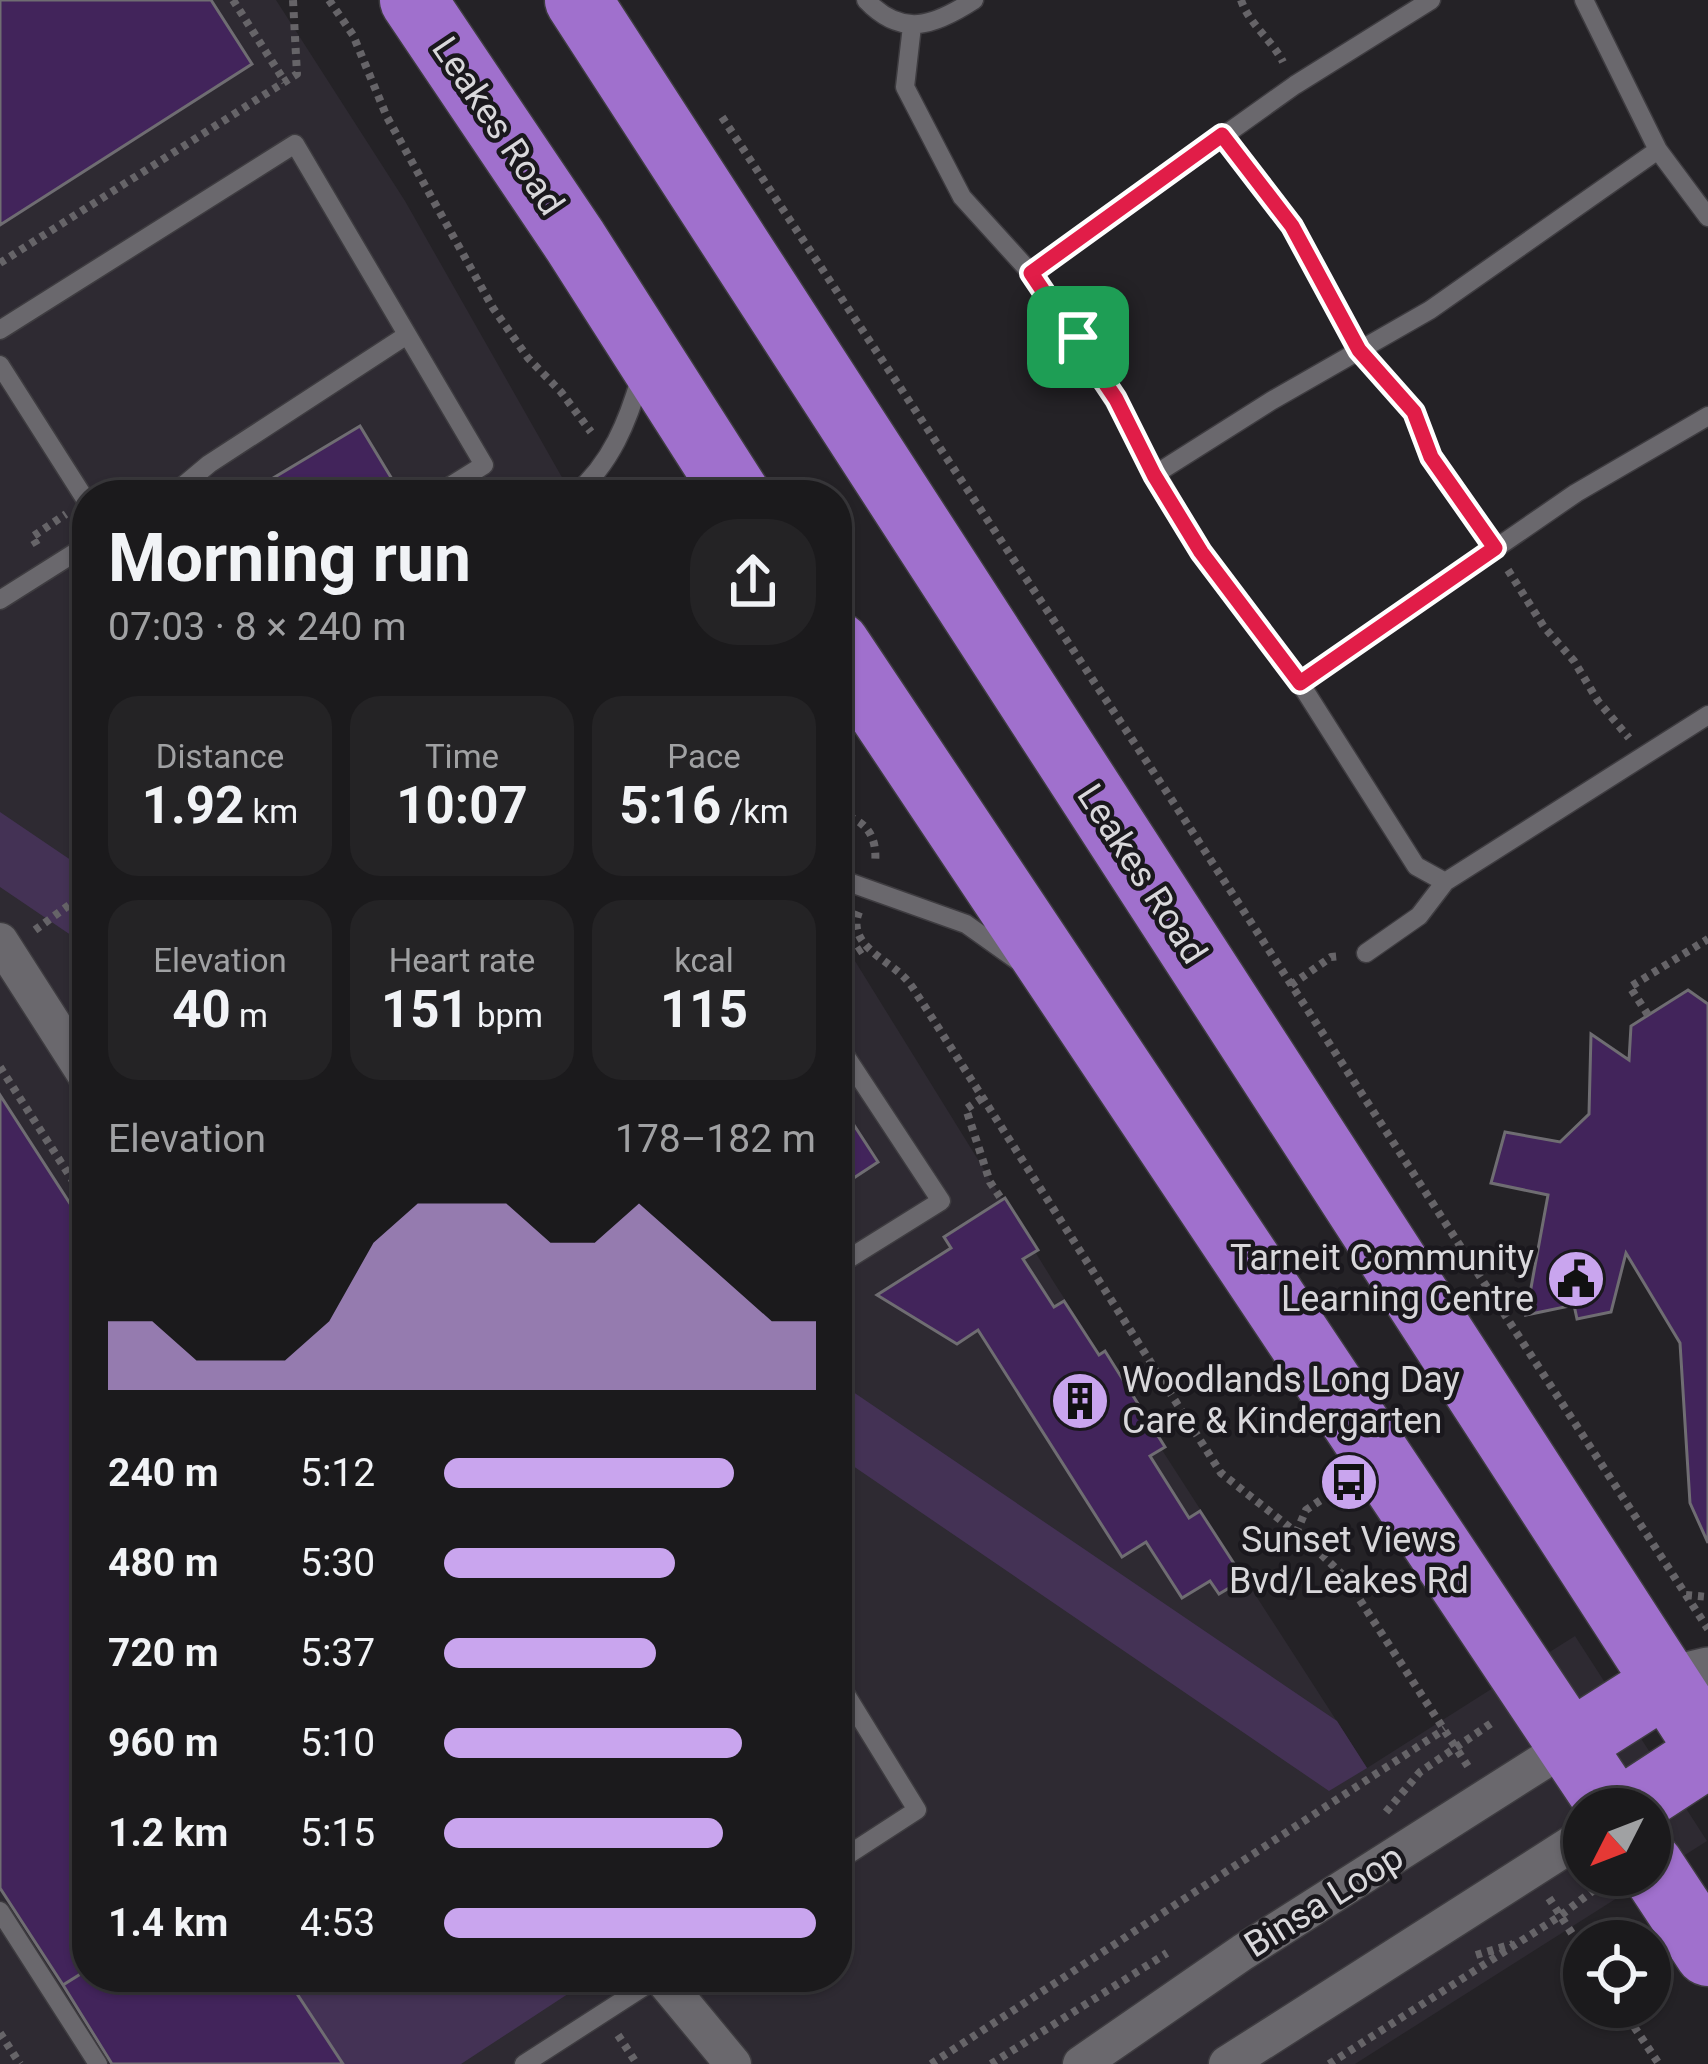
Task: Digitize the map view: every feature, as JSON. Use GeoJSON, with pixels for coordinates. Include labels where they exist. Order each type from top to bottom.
{"type":"FeatureCollection","features":[{"type":"Feature","properties":{"kind":"highway","name":"Leakes Road"},"geometry":{"type":"LineString","coordinates":[[413,0],[727,480]]}},
{"type":"Feature","properties":{"kind":"highway","name":"Leakes Road"},"geometry":{"type":"LineString","coordinates":[[578,0],[1687,1678],[1708,1750]]}},
{"type":"Feature","properties":{"kind":"highway"},"geometry":{"type":"LineString","coordinates":[[852,668],[1598,1788]]}},
{"type":"Feature","properties":{"kind":"highway"},"geometry":{"type":"LineString","coordinates":[[1570,1744],[1687,1678]]}},
{"type":"Feature","properties":{"kind":"highway"},"geometry":{"type":"LineString","coordinates":[[1654,1788],[1708,1750]]}},
{"type":"Feature","properties":{"kind":"highway"},"geometry":{"type":"LineString","coordinates":[[1670,1896],[1708,1953]]}},
{"type":"Feature","properties":{"kind":"street"},"geometry":{"type":"LineString","coordinates":[[3,946],[72,1054]]}},
{"type":"Feature","properties":{"kind":"street","name":"Binsa Loop"},"geometry":{"type":"LineString","coordinates":[[1081,2064],[1243,1952],[1570,1744]]}},
{"type":"Feature","properties":{"kind":"street"},"geometry":{"type":"LineString","coordinates":[[1227,2064],[1563,1849]]}},
{"type":"Feature","properties":{"kind":"street"},"geometry":{"type":"LineString","coordinates":[[673,1992],[734,2064]]}},
{"type":"Feature","properties":{"kind":"lane"},"geometry":{"type":"LineString","coordinates":[[866,0],[882,17],[912,26],[939,20],[974,0]]}},
{"type":"Feature","properties":{"kind":"lane"},"geometry":{"type":"LineString","coordinates":[[1031,273],[1295,85],[1431,0]]}},
{"type":"Feature","properties":{"kind":"lane"},"geometry":{"type":"LineString","coordinates":[[1584,0],[1658,150],[1704,205]]}},
{"type":"Feature","properties":{"kind":"lane"},"geometry":{"type":"LineString","coordinates":[[912,26],[905,87],[962,197],[1031,273],[1116,399],[1154,475],[1201,552],[1300,683],[1416,866],[1444,882]]}},
{"type":"Feature","properties":{"kind":"lane"},"geometry":{"type":"LineString","coordinates":[[0,330],[295,144],[484,465],[460,480]]}},
{"type":"Feature","properties":{"kind":"lane"},"geometry":{"type":"LineString","coordinates":[[1154,475],[1430,310],[1658,150]]}},
{"type":"Feature","properties":{"kind":"lane"},"geometry":{"type":"LineString","coordinates":[[192,480],[208,464],[407,335]]}},
{"type":"Feature","properties":{"kind":"lane"},"geometry":{"type":"LineString","coordinates":[[587,480],[609,455],[628,420],[646,357]]}},
{"type":"Feature","properties":{"kind":"lane"},"geometry":{"type":"LineString","coordinates":[[0,364],[73,480]]}},
{"type":"Feature","properties":{"kind":"lane"},"geometry":{"type":"LineString","coordinates":[[1300,683],[1576,493],[1708,416]]}},
{"type":"Feature","properties":{"kind":"lane"},"geometry":{"type":"LineString","coordinates":[[0,600],[72,555]]}},
{"type":"Feature","properties":{"kind":"lane"},"geometry":{"type":"LineString","coordinates":[[852,683],[891,726]]}},
{"type":"Feature","properties":{"kind":"lane"},"geometry":{"type":"LineString","coordinates":[[1366,953],[1419,916],[1444,882],[1708,716]]}},
{"type":"Feature","properties":{"kind":"lane"},"geometry":{"type":"LineString","coordinates":[[852,884],[966,924],[1076,1002]]}},
{"type":"Feature","properties":{"kind":"lane"},"geometry":{"type":"LineString","coordinates":[[852,1066],[941,1201],[852,1257]]}},
{"type":"Feature","properties":{"kind":"lane"},"geometry":{"type":"LineString","coordinates":[[852,1704],[917,1810],[852,1852]]}},
{"type":"Feature","properties":{"kind":"lane"},"geometry":{"type":"LineString","coordinates":[[0,1911],[98,2064]]}},
{"type":"Feature","properties":{"kind":"lane"},"geometry":{"type":"LineString","coordinates":[[524,2064],[637,1992]]}},
{"type":"Feature","properties":{"kind":"path"},"geometry":{"type":"LineString","coordinates":[[233,0],[285,82]]}},
{"type":"Feature","properties":{"kind":"path"},"geometry":{"type":"LineString","coordinates":[[0,263],[297,74],[293,0]]}},
{"type":"Feature","properties":{"kind":"path"},"geometry":{"type":"LineString","coordinates":[[329,0],[353,35],[387,117],[494,308],[528,358],[609,455]]}},
{"type":"Feature","properties":{"kind":"path"},"geometry":{"type":"LineString","coordinates":[[1240,0],[1274,45],[1295,85]]}},
{"type":"Feature","properties":{"kind":"path"},"geometry":{"type":"LineString","coordinates":[[710,99],[1708,1629]]}},
{"type":"Feature","properties":{"kind":"path"},"geometry":{"type":"LineString","coordinates":[[1222,135],[1292,226],[1359,350],[1414,412],[1431,457],[1544,627],[1643,756]]}},
{"type":"Feature","properties":{"kind":"path"},"geometry":{"type":"LineString","coordinates":[[51,568],[32,537],[67,515],[56,498]]}},
{"type":"Feature","properties":{"kind":"path"},"geometry":{"type":"LineString","coordinates":[[852,817],[858,818],[876,847],[868,890],[855,922],[866,946],[906,979],[1221,1473],[1345,1577],[1456,1746]]}},
{"type":"Feature","properties":{"kind":"path"},"geometry":{"type":"LineString","coordinates":[[3,946],[72,902]]}},
{"type":"Feature","properties":{"kind":"path"},"geometry":{"type":"LineString","coordinates":[[1648,1015],[1630,987],[1708,939]]}},
{"type":"Feature","properties":{"kind":"path"},"geometry":{"type":"LineString","coordinates":[[852,955],[866,946]]}},
{"type":"Feature","properties":{"kind":"path"},"geometry":{"type":"LineString","coordinates":[[1291,985],[1330,956],[1366,953]]}},
{"type":"Feature","properties":{"kind":"path"},"geometry":{"type":"LineString","coordinates":[[0,1066],[72,1179]]}},
{"type":"Feature","properties":{"kind":"path"},"geometry":{"type":"LineString","coordinates":[[982,1098],[966,1109],[990,1182],[1002,1200]]}},
{"type":"Feature","properties":{"kind":"path"},"geometry":{"type":"LineString","coordinates":[[1296,1533],[1306,1510],[1339,1487]]}},
{"type":"Feature","properties":{"kind":"path"},"geometry":{"type":"LineString","coordinates":[[1685,1595],[1708,1597]]}},
{"type":"Feature","properties":{"kind":"path"},"geometry":{"type":"LineString","coordinates":[[931,2064],[1445,1729]]}},
{"type":"Feature","properties":{"kind":"path"},"geometry":{"type":"LineString","coordinates":[[1329,2064],[1586,1896]]}},
{"type":"Feature","properties":{"kind":"path"},"geometry":{"type":"LineString","coordinates":[[1560,1916],[1563,1920]]}},
{"type":"Feature","properties":{"kind":"path"},"geometry":{"type":"LineString","coordinates":[[1462,1964],[1481,1952],[1520,1942]]}},
{"type":"Feature","properties":{"kind":"path"},"geometry":{"type":"LineString","coordinates":[[1635,2028],[1660,2064]]}},
{"type":"Feature","properties":{"kind":"path"},"geometry":{"type":"LineString","coordinates":[[0,2033],[20,2064]]}},
{"type":"Feature","properties":{"kind":"shaded area"},"geometry":{"type":"Polygon","coordinates":[[[0,0],[276,0],[405,201],[563,480],[72,480],[72,1992],[852,1992],[852,956],[1055,1284],[1367,1768],[1575,1636],[1707,1841],[1671,1864],[1671,1788],[1563,1788],[1563,1896],[1620,1896],[1582,1920],[1563,1920],[1563,1932],[1355,2064],[0,2064],[0,0]]]}},
{"type":"Feature","properties":{"kind":"shaded area"},"geometry":{"type":"Polygon","coordinates":[[[0,812],[72,861],[72,936],[0,887],[0,812]]]}},
{"type":"Feature","properties":{"kind":"shaded area"},"geometry":{"type":"Polygon","coordinates":[[[852,1391],[1337,1721],[1367,1768],[1329,1791],[852,1465],[852,1391]]]}},
{"type":"Feature","properties":{"kind":"shaded area"},"geometry":{"type":"Polygon","coordinates":[[[296,1992],[571,1992],[461,2064],[343,2064],[296,1992]]]}},
{"type":"Feature","properties":{"kind":"building"},"geometry":{"type":"Polygon","coordinates":[[[0,0],[211,0],[252,64],[0,225],[0,0]]]}},
{"type":"Feature","properties":{"kind":"building"},"geometry":{"type":"Polygon","coordinates":[[[360,426],[393,480],[270,480],[360,426]]]}},
{"type":"Feature","properties":{"kind":"building","name":"Tarneit Community Learning Centre"},"geometry":{"type":"Polygon","coordinates":[[[1688,990],[1708,1004],[1708,1543],[1690,1503],[1680,1343],[1626,1253],[1611,1312],[1577,1319],[1574,1305],[1526,1315],[1548,1195],[1491,1183],[1505,1132],[1560,1142],[1589,1114],[1591,1034],[1629,1060],[1631,1026],[1688,990]]]}},
{"type":"Feature","properties":{"kind":"building"},"geometry":{"type":"Polygon","coordinates":[[[0,1095],[72,1207],[72,1979],[63,1985],[0,1888],[0,1095]]]}},
{"type":"Feature","properties":{"kind":"building"},"geometry":{"type":"Polygon","coordinates":[[[852,1122],[878,1162],[852,1179],[852,1122]]]}},
{"type":"Feature","properties":{"kind":"building","name":"Woodlands Long Day Care & Kindergarten"},"geometry":{"type":"Polygon","coordinates":[[[1005,1198],[1038,1250],[1023,1259],[1054,1307],[1064,1301],[1099,1355],[1105,1351],[1165,1447],[1150,1456],[1189,1518],[1200,1511],[1244,1579],[1219,1594],[1210,1581],[1182,1598],[1146,1542],[1122,1557],[978,1330],[957,1344],[877,1295],[951,1248],[944,1237],[1005,1198]]]}},
{"type":"Feature","properties":{"kind":"building"},"geometry":{"type":"Polygon","coordinates":[[[72,1979],[72,1992],[296,1992],[343,2064],[112,2064],[63,1985],[72,1979]]]}},
{"type":"Feature","properties":{"kind":"place","name":"Tarneit Community Learning Centre"},"geometry":{"type":"Point","coordinates":[1576,1279]}},
{"type":"Feature","properties":{"kind":"place","name":"Woodlands Long Day Care & Kindergarten"},"geometry":{"type":"Point","coordinates":[1080,1401]}},
{"type":"Feature","properties":{"kind":"place","name":"Sunset Views Bvd/Leakes Rd"},"geometry":{"type":"Point","coordinates":[1349,1482]}},
{"type":"Feature","properties":{"kind":"route"},"geometry":{"type":"LineString","coordinates":[[1222,135],[1292,226],[1359,350],[1414,412],[1431,457],[1495,548],[1300,683],[1201,552],[1078,337],[1031,273],[1222,135]]}}]}
